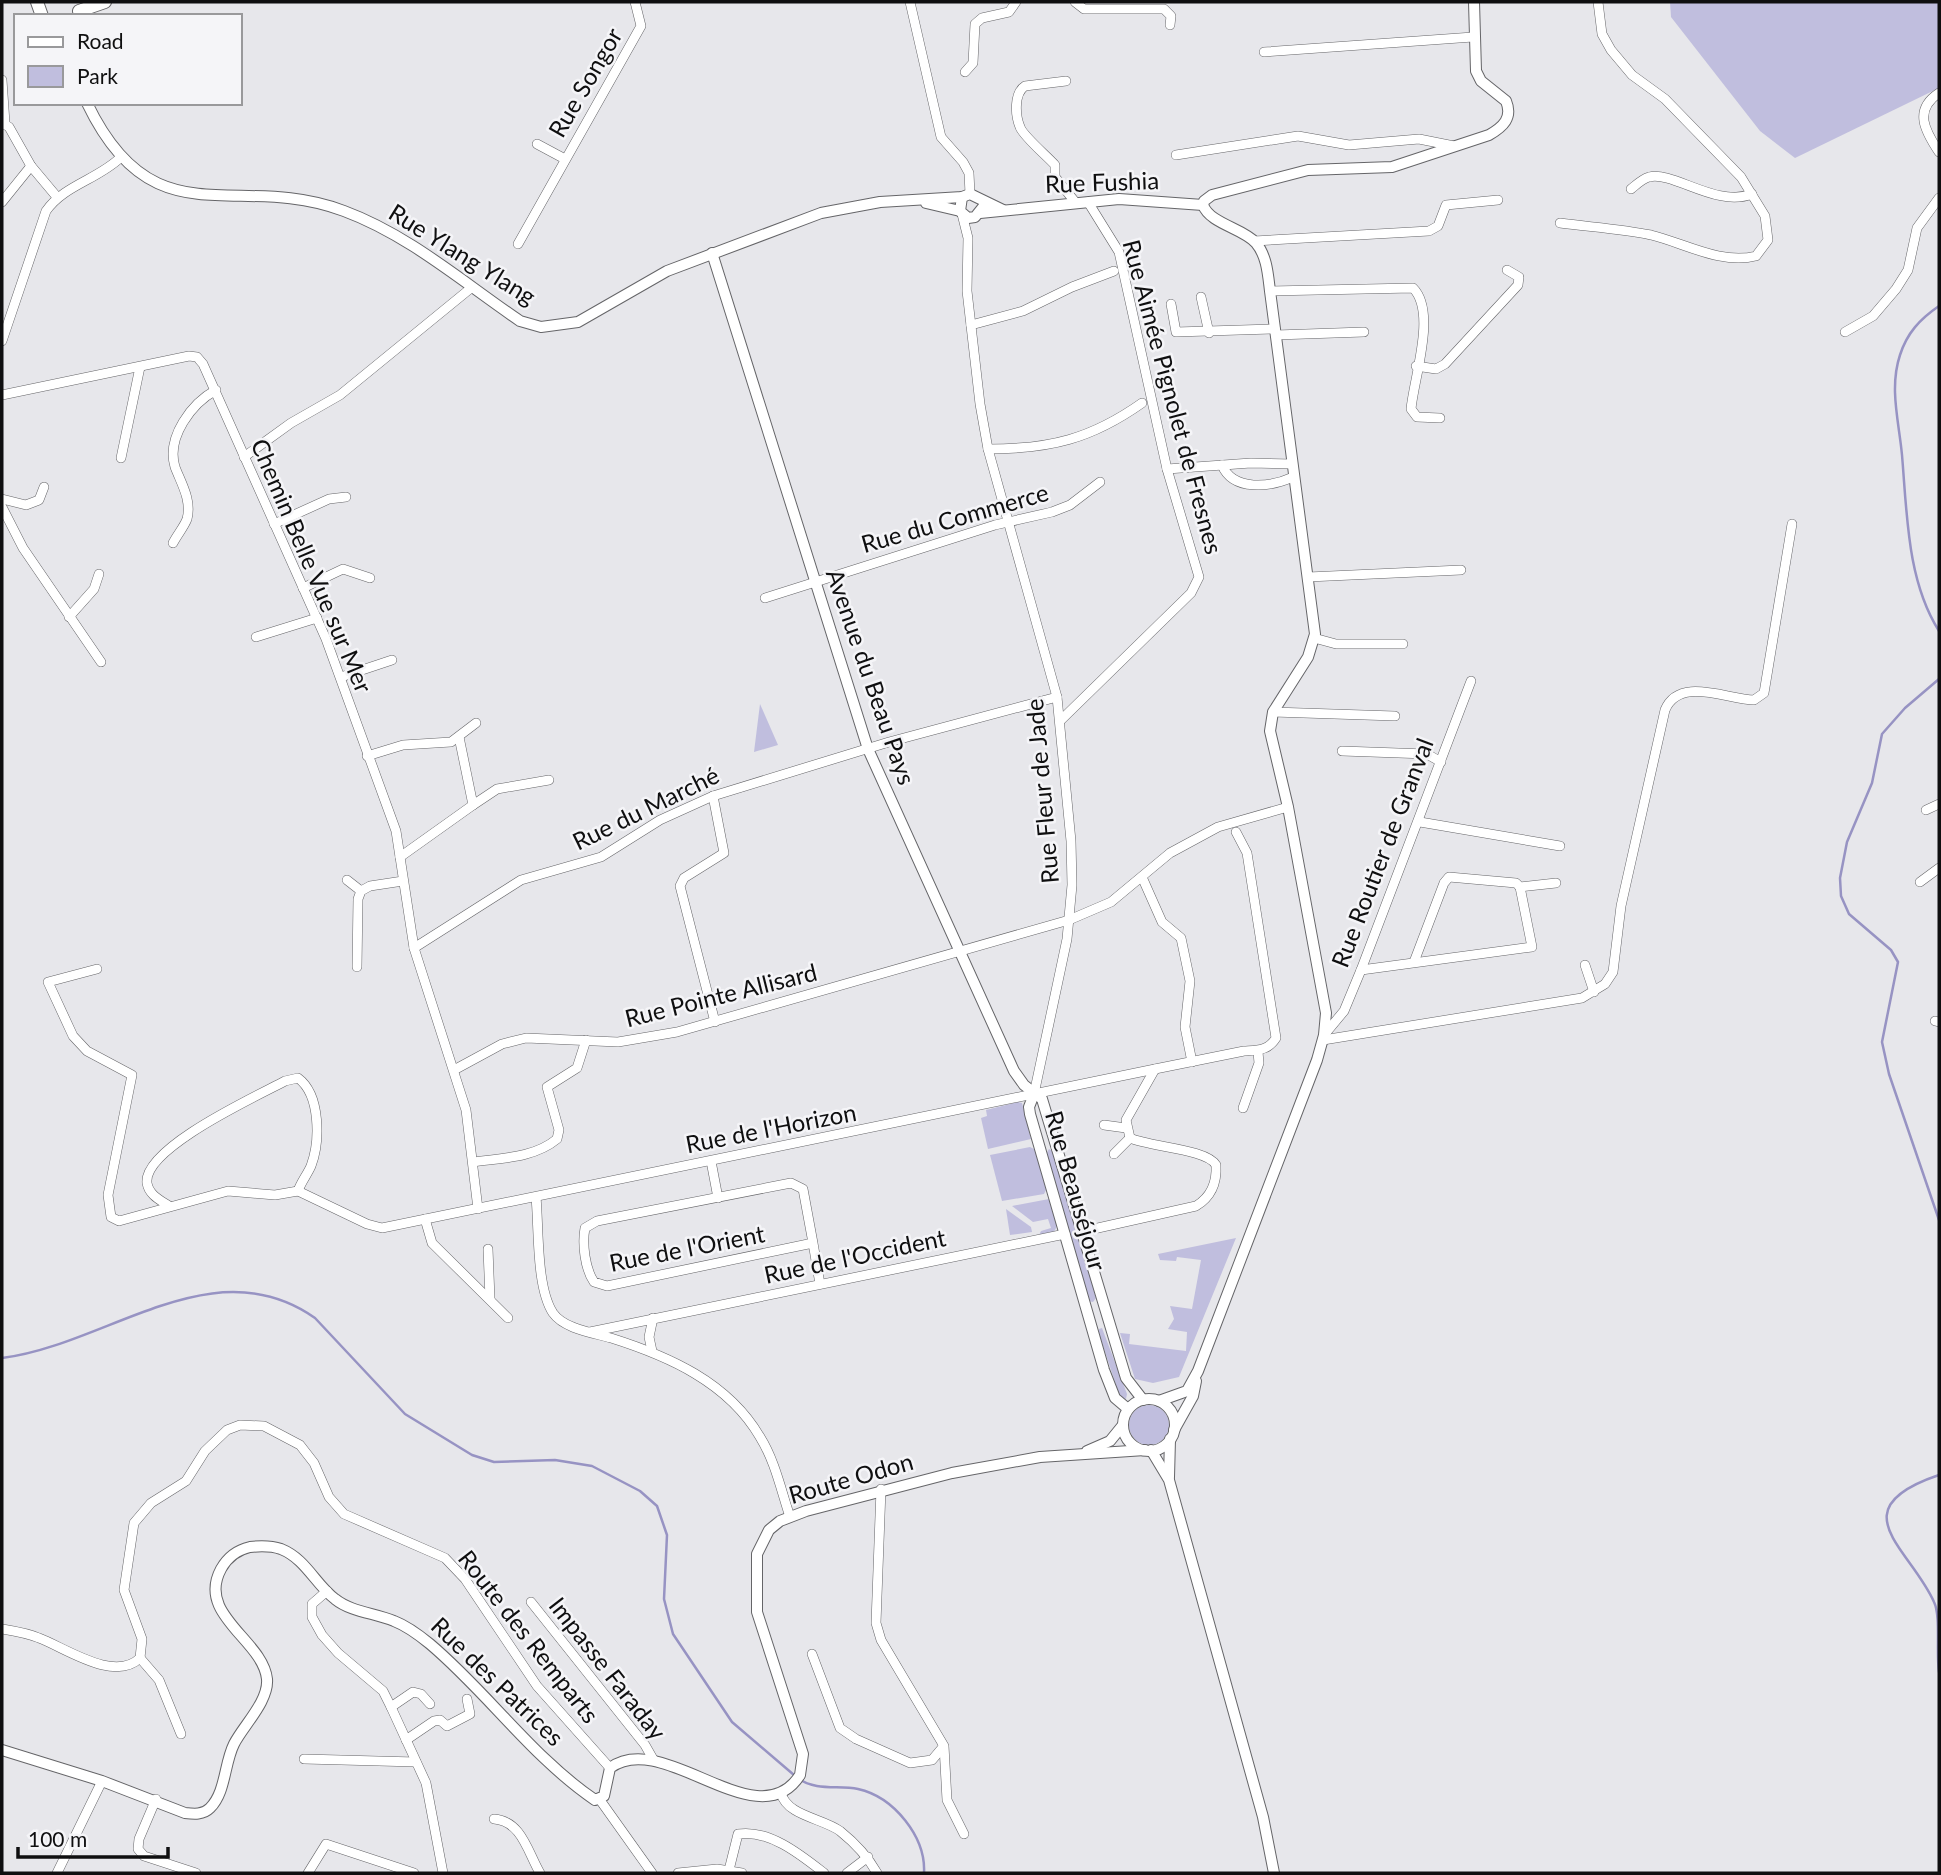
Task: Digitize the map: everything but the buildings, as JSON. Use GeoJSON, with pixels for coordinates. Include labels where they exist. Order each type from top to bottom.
{"type":"FeatureCollection","features":[{"type":"Feature","properties":{"kind":"main road"},"geometry":{"type":"LineString","coordinates":[[79,10],[105,2]]}},
{"type":"Feature","properties":{"kind":"street","name":"Rue Songor"},"geometry":{"type":"LineString","coordinates":[[518,244],[641,26],[635,2]]}},
{"type":"Feature","properties":{"kind":"street"},"geometry":{"type":"LineString","coordinates":[[910,2],[941,137],[963,162],[968,173],[961,213]]}},
{"type":"Feature","properties":{"kind":"street"},"geometry":{"type":"LineString","coordinates":[[965,72],[973,63],[975,24],[982,18],[1009,12],[1016,2]]}},
{"type":"Feature","properties":{"kind":"street"},"geometry":{"type":"LineString","coordinates":[[1075,2],[1084,9],[1164,9],[1171,16],[1170,25]]}},
{"type":"Feature","properties":{"kind":"street"},"geometry":{"type":"LineString","coordinates":[[1273,712],[1308,657],[1314,638],[1276,332],[1267,268],[1254,241],[1210,214],[1203,201],[1212,195],[1297,172],[1392,167],[1489,135],[1502,128],[1508,119],[1506,101],[1478,76],[1473,37],[1474,2]]}},
{"type":"Feature","properties":{"kind":"street"},"geometry":{"type":"LineString","coordinates":[[1560,223],[1652,236],[1681,247],[1748,258],[1761,252],[1768,233],[1765,216],[1741,177],[1672,106],[1621,63],[1602,34],[1598,2]]}},
{"type":"Feature","properties":{"kind":"street"},"geometry":{"type":"LineString","coordinates":[[1264,52],[1473,37]]}},
{"type":"Feature","properties":{"kind":"street"},"geometry":{"type":"LineString","coordinates":[[2,80],[4,123],[31,166],[57,197]]}},
{"type":"Feature","properties":{"kind":"street"},"geometry":{"type":"LineString","coordinates":[[1066,81],[1020,89],[1017,101],[1019,127],[1055,164],[1055,177],[1076,203]]}},
{"type":"Feature","properties":{"kind":"street"},"geometry":{"type":"LineString","coordinates":[[1939,93],[1926,104],[1923,113],[1926,132],[1939,152]]}},
{"type":"Feature","properties":{"kind":"street","name":"Rue Ylang Ylang"},"geometry":{"type":"LineString","coordinates":[[88,105],[101,132],[121,157],[149,179],[173,190],[205,196],[303,200],[343,210],[404,240],[520,321],[541,327],[561,327],[597,313],[667,271],[821,213],[870,203],[966,196]]}},
{"type":"Feature","properties":{"kind":"street"},"geometry":{"type":"LineString","coordinates":[[1176,155],[1298,136],[1349,145],[1419,139],[1454,146]]}},
{"type":"Feature","properties":{"kind":"street","name":"Rue Songor"},"geometry":{"type":"LineString","coordinates":[[537,144],[565,159]]}},
{"type":"Feature","properties":{"kind":"street"},"geometry":{"type":"LineString","coordinates":[[2,341],[46,211],[57,197],[101,174],[121,157]]}},
{"type":"Feature","properties":{"kind":"street"},"geometry":{"type":"LineString","coordinates":[[2,202],[31,166]]}},
{"type":"Feature","properties":{"kind":"street"},"geometry":{"type":"LineString","coordinates":[[1631,190],[1643,180],[1657,176],[1729,198],[1752,194]]}},
{"type":"Feature","properties":{"kind":"street"},"geometry":{"type":"LineString","coordinates":[[966,196],[979,211]]}},
{"type":"Feature","properties":{"kind":"street"},"geometry":{"type":"LineString","coordinates":[[1845,332],[1872,316],[1896,289],[1908,270],[1917,228],[1939,198]]}},
{"type":"Feature","properties":{"kind":"street","name":"Rue Fushia"},"geometry":{"type":"LineString","coordinates":[[979,211],[1133,199],[1203,205]]}},
{"type":"Feature","properties":{"kind":"street","name":"Rue Ylang Ylang"},"geometry":{"type":"LineString","coordinates":[[916,200],[961,213],[979,211]]}},
{"type":"Feature","properties":{"kind":"street"},"geometry":{"type":"LineString","coordinates":[[1254,241],[1429,231],[1437,226],[1446,205],[1498,200]]}},
{"type":"Feature","properties":{"kind":"street","name":"Rue Aimée Pignolet de Fresnes"},"geometry":{"type":"LineString","coordinates":[[1061,720],[1196,586],[1197,566],[1167,469],[1119,252],[1088,202]]}},
{"type":"Feature","properties":{"kind":"street","name":"Rue Fleur de Jade"},"geometry":{"type":"LineString","coordinates":[[968,238],[979,211]]}},
{"type":"Feature","properties":{"kind":"street","name":"Rue Fleur de Jade"},"geometry":{"type":"LineString","coordinates":[[961,213],[968,238],[967,290],[988,449],[1057,697],[1061,720],[1071,841],[1069,920],[1034,1094]]}},
{"type":"Feature","properties":{"kind":"street","name":"Avenue du Beau Pays"},"geometry":{"type":"LineString","coordinates":[[712,253],[868,749],[958,952],[1017,1075],[1034,1094]]}},
{"type":"Feature","properties":{"kind":"street"},"geometry":{"type":"LineString","coordinates":[[1416,366],[1436,369],[1445,365],[1518,285],[1519,277],[1507,270]]}},
{"type":"Feature","properties":{"kind":"street"},"geometry":{"type":"LineString","coordinates":[[971,325],[1023,311],[1072,287],[1114,271]]}},
{"type":"Feature","properties":{"kind":"street"},"geometry":{"type":"LineString","coordinates":[[244,457],[291,423],[350,388],[471,288]]}},
{"type":"Feature","properties":{"kind":"street"},"geometry":{"type":"LineString","coordinates":[[1270,291],[1413,288],[1420,295],[1424,314],[1412,414],[1440,418]]}},
{"type":"Feature","properties":{"kind":"street"},"geometry":{"type":"LineString","coordinates":[[1201,297],[1209,332]]}},
{"type":"Feature","properties":{"kind":"street"},"geometry":{"type":"LineString","coordinates":[[1171,304],[1176,332],[1364,332]]}},
{"type":"Feature","properties":{"kind":"street","name":"Chemin Belle Vue sur Mer"},"geometry":{"type":"LineString","coordinates":[[140,367],[189,356],[197,358],[203,364],[341,677],[367,757],[396,831],[414,948],[466,1110],[478,1209]]}},
{"type":"Feature","properties":{"kind":"street"},"geometry":{"type":"LineString","coordinates":[[2,395],[140,367],[121,458]]}},
{"type":"Feature","properties":{"kind":"street"},"geometry":{"type":"LineString","coordinates":[[173,542],[186,520],[188,511],[185,488],[175,465],[176,443],[183,423],[194,406],[216,390]]}},
{"type":"Feature","properties":{"kind":"street"},"geometry":{"type":"LineString","coordinates":[[988,449],[1042,447],[1069,442],[1103,427],[1142,403]]}},
{"type":"Feature","properties":{"kind":"street"},"geometry":{"type":"LineString","coordinates":[[1167,469],[1292,464]]}},
{"type":"Feature","properties":{"kind":"street"},"geometry":{"type":"LineString","coordinates":[[1222,465],[1227,476],[1234,482],[1271,485],[1293,477]]}},
{"type":"Feature","properties":{"kind":"street","name":"Rue du Commerce"},"geometry":{"type":"LineString","coordinates":[[765,598],[1070,505],[1100,482]]}},
{"type":"Feature","properties":{"kind":"street"},"geometry":{"type":"LineString","coordinates":[[2,499],[31,505],[39,500],[44,487]]}},
{"type":"Feature","properties":{"kind":"street"},"geometry":{"type":"LineString","coordinates":[[274,523],[329,499],[346,497]]}},
{"type":"Feature","properties":{"kind":"street"},"geometry":{"type":"LineString","coordinates":[[2,507],[23,548],[101,663]]}},
{"type":"Feature","properties":{"kind":"street"},"geometry":{"type":"LineString","coordinates":[[1324,1037],[1583,998],[1605,984],[1612,972],[1621,906],[1668,704],[1673,696],[1685,691],[1754,700],[1764,693],[1792,524]]}},
{"type":"Feature","properties":{"kind":"street"},"geometry":{"type":"LineString","coordinates":[[303,588],[343,569],[370,578]]}},
{"type":"Feature","properties":{"kind":"street"},"geometry":{"type":"LineString","coordinates":[[1308,577],[1461,570]]}},
{"type":"Feature","properties":{"kind":"street"},"geometry":{"type":"LineString","coordinates":[[69,617],[94,589],[99,574]]}},
{"type":"Feature","properties":{"kind":"street"},"geometry":{"type":"LineString","coordinates":[[256,637],[317,618]]}},
{"type":"Feature","properties":{"kind":"street"},"geometry":{"type":"LineString","coordinates":[[1314,638],[1336,644],[1403,644]]}},
{"type":"Feature","properties":{"kind":"street"},"geometry":{"type":"LineString","coordinates":[[341,677],[392,660]]}},
{"type":"Feature","properties":{"kind":"street","name":"Rue Routier de Granval"},"geometry":{"type":"LineString","coordinates":[[1324,1037],[1344,1011],[1362,970],[1471,681]]}},
{"type":"Feature","properties":{"kind":"street","name":"Rue du Marché"},"geometry":{"type":"LineString","coordinates":[[414,948],[521,880],[601,857],[660,820],[713,796],[868,749],[1057,697]]}},
{"type":"Feature","properties":{"kind":"street","name":"Rue Routier de Granval"},"geometry":{"type":"LineString","coordinates":[[1172,1434],[1193,1396],[1198,1371],[1324,1037],[1326,1013],[1288,807],[1271,740],[1273,712],[1395,716]]}},
{"type":"Feature","properties":{"kind":"street"},"geometry":{"type":"LineString","coordinates":[[367,757],[403,745],[443,744],[459,737],[476,723]]}},
{"type":"Feature","properties":{"kind":"street"},"geometry":{"type":"LineString","coordinates":[[459,737],[473,805]]}},
{"type":"Feature","properties":{"kind":"street"},"geometry":{"type":"LineString","coordinates":[[1342,751],[1427,754],[1441,762]]}},
{"type":"Feature","properties":{"kind":"street"},"geometry":{"type":"LineString","coordinates":[[400,857],[497,789],[549,780]]}},
{"type":"Feature","properties":{"kind":"street"},"geometry":{"type":"LineString","coordinates":[[713,796],[723,837],[722,856],[680,883],[715,1022]]}},
{"type":"Feature","properties":{"kind":"street"},"geometry":{"type":"LineString","coordinates":[[1926,810],[1939,804]]}},
{"type":"Feature","properties":{"kind":"street","name":"Rue Pointe Allisard"},"geometry":{"type":"LineString","coordinates":[[454,1070],[514,1041],[538,1037],[633,1042],[715,1022],[1069,920],[1111,902],[1170,853],[1228,822],[1288,807]]}},
{"type":"Feature","properties":{"kind":"street"},"geometry":{"type":"LineString","coordinates":[[1420,822],[1560,846]]}},
{"type":"Feature","properties":{"kind":"street"},"geometry":{"type":"LineString","coordinates":[[1236,832],[1247,853],[1276,1038],[1272,1044],[1258,1052],[1259,1063],[1243,1108]]}},
{"type":"Feature","properties":{"kind":"street"},"geometry":{"type":"LineString","coordinates":[[1920,882],[1939,868]]}},
{"type":"Feature","properties":{"kind":"street"},"geometry":{"type":"LineString","coordinates":[[1142,877],[1162,922],[1181,938],[1190,981],[1185,1027],[1192,1062]]}},
{"type":"Feature","properties":{"kind":"street"},"geometry":{"type":"LineString","coordinates":[[1362,970],[1532,947],[1520,887],[1516,883],[1449,877],[1444,883],[1414,962]]}},
{"type":"Feature","properties":{"kind":"street"},"geometry":{"type":"LineString","coordinates":[[347,880],[360,891]]}},
{"type":"Feature","properties":{"kind":"street"},"geometry":{"type":"LineString","coordinates":[[360,891],[403,881]]}},
{"type":"Feature","properties":{"kind":"street"},"geometry":{"type":"LineString","coordinates":[[1520,887],[1556,883]]}},
{"type":"Feature","properties":{"kind":"street"},"geometry":{"type":"LineString","coordinates":[[357,967],[357,913],[360,891]]}},
{"type":"Feature","properties":{"kind":"street"},"geometry":{"type":"LineString","coordinates":[[1585,965],[1594,992]]}},
{"type":"Feature","properties":{"kind":"street","name":"Rue de l'Horizon"},"geometry":{"type":"LineString","coordinates":[[97,969],[48,982],[73,1036],[87,1051],[132,1075],[107,1206],[111,1217],[119,1221],[237,1190],[275,1195],[298,1191],[375,1227],[478,1209],[1155,1069],[1258,1052]]}},
{"type":"Feature","properties":{"kind":"street"},"geometry":{"type":"LineString","coordinates":[[473,1162],[526,1154],[540,1150],[556,1139],[559,1130],[547,1087],[577,1068],[586,1040]]}},
{"type":"Feature","properties":{"kind":"street"},"geometry":{"type":"LineString","coordinates":[[1080,1232],[1196,1206],[1204,1202],[1214,1185],[1216,1165],[1209,1157],[1144,1144],[1130,1138],[1126,1128],[1129,1113],[1155,1069]]}},
{"type":"Feature","properties":{"kind":"street"},"geometry":{"type":"LineString","coordinates":[[169,1206],[153,1196],[147,1182],[148,1175],[169,1149],[285,1081],[298,1078],[307,1087],[314,1105],[316,1124],[311,1166],[298,1191]]}},
{"type":"Feature","properties":{"kind":"street","name":"Rue Beauséjour"},"geometry":{"type":"LineString","coordinates":[[1128,1409],[1115,1398],[1104,1370],[1030,1114],[1030,1099],[1034,1094],[1042,1099],[1126,1378],[1143,1400]]}},
{"type":"Feature","properties":{"kind":"street"},"geometry":{"type":"LineString","coordinates":[[1104,1125],[1126,1128]]}},
{"type":"Feature","properties":{"kind":"street"},"geometry":{"type":"LineString","coordinates":[[1114,1154],[1130,1138]]}},
{"type":"Feature","properties":{"kind":"street","name":"Rue de l'Orient"},"geometry":{"type":"LineString","coordinates":[[711,1161],[718,1198]]}},
{"type":"Feature","properties":{"kind":"street","name":"Rue de l'Orient"},"geometry":{"type":"LineString","coordinates":[[813,1243],[616,1285],[600,1285],[590,1277],[583,1240],[585,1228],[589,1224],[784,1183],[798,1185],[805,1195],[820,1284]]}},
{"type":"Feature","properties":{"kind":"street"},"geometry":{"type":"LineString","coordinates":[[536,1197],[548,1303],[555,1316],[590,1332],[652,1351],[699,1375],[724,1395],[759,1434],[790,1517]]}},
{"type":"Feature","properties":{"kind":"street"},"geometry":{"type":"LineString","coordinates":[[425,1219],[432,1244],[508,1318]]}},
{"type":"Feature","properties":{"kind":"street","name":"Rue de l'Occident"},"geometry":{"type":"LineString","coordinates":[[590,1332],[1065,1234]]}},
{"type":"Feature","properties":{"kind":"street"},"geometry":{"type":"LineString","coordinates":[[488,1249],[490,1299]]}},
{"type":"Feature","properties":{"kind":"street"},"geometry":{"type":"LineString","coordinates":[[652,1351],[649,1337],[653,1318]]}},
{"type":"Feature","properties":{"kind":"street"},"geometry":{"type":"LineString","coordinates":[[1172,1434],[1159,1448],[1148,1450],[1132,1444],[1123,1425],[1128,1409],[1143,1400],[1159,1401],[1187,1391],[1198,1371]]}},
{"type":"Feature","properties":{"kind":"street"},"geometry":{"type":"LineString","coordinates":[[1159,1401],[1172,1413],[1169,1480],[1263,1817],[1274,1873]]}},
{"type":"Feature","properties":{"kind":"street","name":"Route des Remparts"},"geometry":{"type":"LineString","coordinates":[[140,1658],[142,1639],[124,1590],[134,1523],[151,1503],[186,1481],[205,1451],[227,1430],[240,1425],[264,1426],[291,1439],[305,1451],[314,1463],[329,1497],[344,1514],[445,1558],[465,1579],[537,1686],[610,1768]]}},
{"type":"Feature","properties":{"kind":"street","name":"Route Odon"},"geometry":{"type":"LineString","coordinates":[[1078,1454],[1110,1441],[1123,1425]]}},
{"type":"Feature","properties":{"kind":"street"},"geometry":{"type":"LineString","coordinates":[[1148,1450],[1169,1480]]}},
{"type":"Feature","properties":{"kind":"street","name":"Route Odon"},"geometry":{"type":"LineString","coordinates":[[781,1793],[800,1775],[803,1754],[763,1638],[755,1580],[761,1539],[774,1525],[790,1517],[881,1489],[1009,1461],[1148,1450]]}},
{"type":"Feature","properties":{"kind":"street"},"geometry":{"type":"LineString","coordinates":[[881,1489],[876,1623],[881,1640],[932,1721],[944,1746],[947,1800],[964,1835]]}},
{"type":"Feature","properties":{"kind":"street","name":"Rue des Patrices"},"geometry":{"type":"LineString","coordinates":[[2,1750],[156,1799],[185,1813],[195,1815],[211,1807],[222,1788],[234,1744],[262,1698],[267,1682],[263,1667],[221,1611],[216,1596],[217,1577],[229,1558],[248,1548],[280,1549],[305,1566],[327,1591],[348,1607],[405,1626],[428,1643],[475,1684],[557,1769],[590,1796],[600,1800]]}},
{"type":"Feature","properties":{"kind":"street"},"geometry":{"type":"LineString","coordinates":[[327,1591],[312,1604],[316,1626],[338,1653],[383,1691],[432,1803],[443,1873]]}},
{"type":"Feature","properties":{"kind":"street","name":"Impasse Faraday"},"geometry":{"type":"LineString","coordinates":[[531,1602],[645,1745],[653,1759]]}},
{"type":"Feature","properties":{"kind":"street"},"geometry":{"type":"LineString","coordinates":[[2,1629],[42,1639],[79,1659],[127,1664],[140,1658],[159,1680],[181,1734]]}},
{"type":"Feature","properties":{"kind":"street"},"geometry":{"type":"LineString","coordinates":[[812,1654],[834,1718],[847,1734],[910,1763],[932,1760],[944,1746]]}},
{"type":"Feature","properties":{"kind":"street"},"geometry":{"type":"LineString","coordinates":[[391,1707],[413,1692],[421,1693],[430,1704]]}},
{"type":"Feature","properties":{"kind":"street"},"geometry":{"type":"LineString","coordinates":[[406,1740],[434,1721],[450,1725],[470,1714],[467,1699]]}},
{"type":"Feature","properties":{"kind":"street"},"geometry":{"type":"LineString","coordinates":[[304,1759],[416,1762]]}},
{"type":"Feature","properties":{"kind":"street"},"geometry":{"type":"LineString","coordinates":[[652,1873],[600,1800],[610,1768],[623,1760],[653,1759],[706,1782],[753,1795],[781,1793],[790,1808],[841,1832],[868,1857],[877,1873]]}},
{"type":"Feature","properties":{"kind":"street"},"geometry":{"type":"LineString","coordinates":[[57,1873],[102,1781]]}},
{"type":"Feature","properties":{"kind":"street"},"geometry":{"type":"LineString","coordinates":[[156,1799],[137,1844],[140,1852],[196,1873]]}},
{"type":"Feature","properties":{"kind":"street"},"geometry":{"type":"LineString","coordinates":[[494,1819],[509,1822],[517,1830],[540,1873]]}},
{"type":"Feature","properties":{"kind":"street"},"geometry":{"type":"LineString","coordinates":[[729,1870],[734,1839],[738,1834],[745,1833],[770,1839],[792,1850],[824,1873]]}},
{"type":"Feature","properties":{"kind":"street"},"geometry":{"type":"LineString","coordinates":[[308,1873],[327,1844],[414,1873]]}},
{"type":"Feature","properties":{"kind":"street"},"geometry":{"type":"LineString","coordinates":[[847,1873],[868,1857]]}},
{"type":"Feature","properties":{"kind":"street"},"geometry":{"type":"LineString","coordinates":[[678,1873],[729,1870],[742,1873]]}},
{"type":"Feature","properties":{"kind":"green space"},"geometry":{"type":"Polygon","coordinates":[[[1670,2],[1939,2],[1939,88],[1795,158],[1760,131],[1671,17],[1670,2]]]}},
{"type":"Feature","properties":{"kind":"green space"},"geometry":{"type":"Polygon","coordinates":[[[760,704],[778,745],[754,752],[760,704]]]}},
{"type":"Feature","properties":{"kind":"green space"},"geometry":{"type":"Polygon","coordinates":[[[1022,1103],[1031,1139],[988,1149],[981,1118],[987,1116],[986,1110],[1022,1103]]]}},
{"type":"Feature","properties":{"kind":"green space"},"geometry":{"type":"Polygon","coordinates":[[[1030,1147],[1036,1150],[1046,1190],[1044,1194],[1002,1201],[990,1155],[1030,1147]]]}},
{"type":"Feature","properties":{"kind":"green space"},"geometry":{"type":"Polygon","coordinates":[[[1049,1149],[1054,1152],[1096,1298],[1093,1302],[1088,1301],[1046,1154],[1049,1149]]]}},
{"type":"Feature","properties":{"kind":"green space"},"geometry":{"type":"Polygon","coordinates":[[[1049,1199],[1057,1226],[1054,1232],[1039,1235],[1041,1231],[1051,1228],[1048,1219],[1033,1222],[1012,1206],[1049,1199]]]}},
{"type":"Feature","properties":{"kind":"green space"},"geometry":{"type":"Polygon","coordinates":[[[1006,1209],[1031,1227],[1032,1232],[1010,1235],[1006,1209]]]}},
{"type":"Feature","properties":{"kind":"green space"},"geometry":{"type":"Polygon","coordinates":[[[1236,1238],[1179,1377],[1153,1383],[1135,1379],[1120,1333],[1130,1334],[1129,1344],[1186,1351],[1187,1332],[1168,1329],[1174,1319],[1170,1306],[1192,1309],[1201,1260],[1177,1257],[1176,1261],[1160,1260],[1158,1254],[1236,1238]]]}},
{"type":"Feature","properties":{"kind":"green space"},"geometry":{"type":"Polygon","coordinates":[[[1102,1328],[1127,1394],[1126,1399],[1120,1397],[1099,1334],[1099,1329],[1102,1328]]]}},
{"type":"Feature","properties":{"kind":"green space"},"geometry":{"type":"Polygon","coordinates":[[[1149,1405],[1157,1406],[1163,1411],[1168,1417],[1168,1433],[1163,1439],[1157,1444],[1149,1445],[1141,1444],[1135,1439],[1130,1433],[1129,1425],[1130,1417],[1135,1411],[1141,1406],[1149,1405]]]}},
{"type":"Feature","properties":{"kind":"waterway"},"geometry":{"type":"LineString","coordinates":[[1939,306],[1910,333],[1900,355],[1895,380],[1910,546],[1920,591],[1939,631]]}},
{"type":"Feature","properties":{"kind":"waterway"},"geometry":{"type":"LineString","coordinates":[[1939,679],[1905,708],[1882,734],[1872,783],[1847,842],[1840,878],[1841,896],[1849,914],[1891,950],[1898,962],[1882,1042],[1889,1074],[1939,1220]]}},
{"type":"Feature","properties":{"kind":"waterway"},"geometry":{"type":"LineString","coordinates":[[2,1358],[41,1350],[160,1306],[199,1296],[238,1292],[277,1299],[315,1318],[405,1414],[472,1455],[494,1462],[555,1460],[592,1466],[640,1491],[657,1506],[667,1535],[664,1599],[673,1634],[732,1722],[794,1775]]}},
{"type":"Feature","properties":{"kind":"waterway"},"geometry":{"type":"LineString","coordinates":[[1939,1475],[1909,1488],[1892,1502],[1887,1516],[1890,1531],[1898,1547],[1934,1602],[1938,1625],[1939,1672]]}},
{"type":"Feature","properties":{"kind":"waterway"},"geometry":{"type":"LineString","coordinates":[[799,1779],[813,1785],[858,1789],[884,1800],[905,1820],[913,1833],[920,1846],[924,1873]]}}]}
